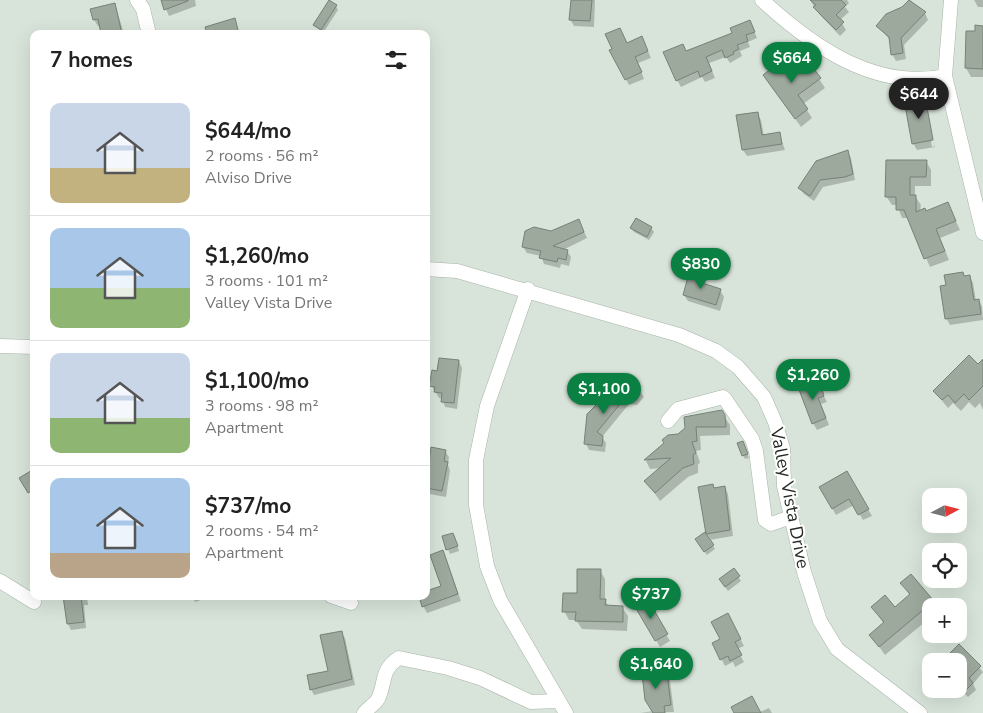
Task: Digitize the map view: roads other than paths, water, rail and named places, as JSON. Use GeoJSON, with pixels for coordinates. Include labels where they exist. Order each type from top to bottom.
{"type":"FeatureCollection","features":[{"type":"Feature","properties":{"kind":"street"},"geometry":{"type":"LineString","coordinates":[[137,0],[143,9],[148,30]]}},
{"type":"Feature","properties":{"kind":"street"},"geometry":{"type":"LineString","coordinates":[[762,0],[806,36],[857,66],[882,76],[903,80],[930,79],[945,76]]}},
{"type":"Feature","properties":{"kind":"street"},"geometry":{"type":"LineString","coordinates":[[951,0],[945,76],[983,233]]}},
{"type":"Feature","properties":{"kind":"street","name":"Valley Vista Drive"},"geometry":{"type":"LineString","coordinates":[[430,269],[457,271],[679,335],[716,351],[738,366],[756,386],[775,422],[783,449],[784,486],[791,517],[812,601],[827,634],[837,648],[860,668],[920,713]]}},
{"type":"Feature","properties":{"kind":"street"},"geometry":{"type":"LineString","coordinates":[[528,290],[487,406],[476,460],[476,505],[488,566],[500,600],[563,707]]}},
{"type":"Feature","properties":{"kind":"street"},"geometry":{"type":"LineString","coordinates":[[0,346],[30,347]]}},
{"type":"Feature","properties":{"kind":"street"},"geometry":{"type":"LineString","coordinates":[[668,421],[678,409],[723,397],[726,399],[752,439],[756,451],[765,520],[771,524],[791,517]]}},
{"type":"Feature","properties":{"kind":"street"},"geometry":{"type":"LineString","coordinates":[[0,581],[30,600]]}},
{"type":"Feature","properties":{"kind":"street"},"geometry":{"type":"LineString","coordinates":[[342,600],[351,603]]}},
{"type":"Feature","properties":{"kind":"street"},"geometry":{"type":"LineString","coordinates":[[364,713],[378,698],[382,682],[391,663],[399,658],[448,668],[480,678],[531,702],[563,707]]}}]}
